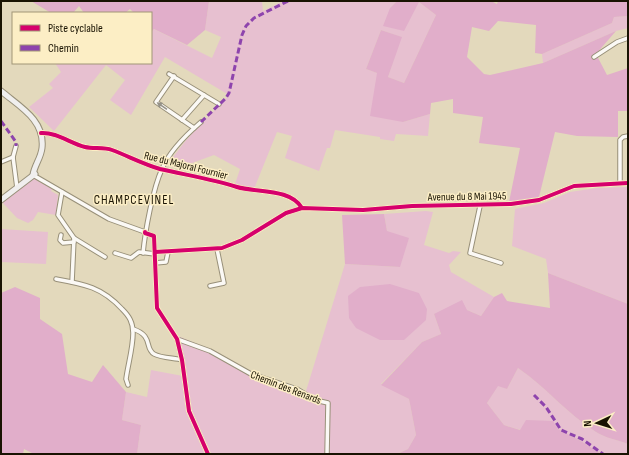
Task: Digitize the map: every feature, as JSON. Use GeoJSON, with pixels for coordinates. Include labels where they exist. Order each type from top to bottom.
{"type":"FeatureCollection","features":[{"type":"Feature","properties":{"kind":"main road"},"geometry":{"type":"LineString","coordinates":[[1,91],[4,97],[31,115],[41,133],[42,148],[35,174],[1,200]]}},
{"type":"Feature","properties":{"kind":"street"},"geometry":{"type":"LineString","coordinates":[[594,57],[617,42],[628,38]]}},
{"type":"Feature","properties":{"kind":"street"},"geometry":{"type":"LineString","coordinates":[[169,74],[219,104]]}},
{"type":"Feature","properties":{"kind":"street"},"geometry":{"type":"LineString","coordinates":[[174,76],[156,102],[194,128]]}},
{"type":"Feature","properties":{"kind":"street"},"geometry":{"type":"LineString","coordinates":[[182,120],[204,95]]}},
{"type":"Feature","properties":{"kind":"street"},"geometry":{"type":"LineString","coordinates":[[143,253],[145,232],[162,169],[186,135],[201,122]]}},
{"type":"Feature","properties":{"kind":"street","name":"Rue du Majoral Fournier"},"geometry":{"type":"LineString","coordinates":[[41,133],[53,135],[85,147],[111,150],[138,162],[162,169],[248,190],[281,194],[293,199],[302,208]]}},
{"type":"Feature","properties":{"kind":"street"},"geometry":{"type":"LineString","coordinates":[[620,183],[620,140],[622,137],[628,136]]}},
{"type":"Feature","properties":{"kind":"street"},"geometry":{"type":"LineString","coordinates":[[16,146],[13,157],[17,188]]}},
{"type":"Feature","properties":{"kind":"street"},"geometry":{"type":"LineString","coordinates":[[1,162],[13,157]]}},
{"type":"Feature","properties":{"kind":"street"},"geometry":{"type":"LineString","coordinates":[[35,174],[45,182],[109,219],[154,236],[157,308],[177,339],[182,360],[186,402],[208,454]]}},
{"type":"Feature","properties":{"kind":"street","name":"Avenue du 8 Mai 1945"},"geometry":{"type":"LineString","coordinates":[[302,208],[363,210],[412,206],[480,206],[532,202],[574,186],[628,183]]}},
{"type":"Feature","properties":{"kind":"street"},"geometry":{"type":"LineString","coordinates":[[62,192],[58,215],[74,240],[105,257]]}},
{"type":"Feature","properties":{"kind":"street"},"geometry":{"type":"LineString","coordinates":[[480,206],[470,253],[501,263]]}},
{"type":"Feature","properties":{"kind":"street"},"geometry":{"type":"LineString","coordinates":[[114,253],[130,258],[139,252],[155,253],[217,249],[242,240],[286,213],[302,208]]}},
{"type":"Feature","properties":{"kind":"street"},"geometry":{"type":"LineString","coordinates":[[61,235],[60,240],[63,243],[74,240]]}},
{"type":"Feature","properties":{"kind":"street"},"geometry":{"type":"LineString","coordinates":[[72,282],[74,240]]}},
{"type":"Feature","properties":{"kind":"street"},"geometry":{"type":"LineString","coordinates":[[210,286],[224,283],[217,249]]}},
{"type":"Feature","properties":{"kind":"street"},"geometry":{"type":"LineString","coordinates":[[155,263],[166,262],[168,252]]}},
{"type":"Feature","properties":{"kind":"street"},"geometry":{"type":"LineString","coordinates":[[56,279],[88,286],[108,295],[130,316],[133,329],[126,379],[128,385]]}},
{"type":"Feature","properties":{"kind":"street"},"geometry":{"type":"LineString","coordinates":[[133,329],[145,335],[154,354],[182,360]]}},
{"type":"Feature","properties":{"kind":"street","name":"Chemin des Renards"},"geometry":{"type":"LineString","coordinates":[[177,339],[210,351],[251,374],[297,389],[315,400],[328,403],[327,454]]}},
{"type":"Feature","properties":{"kind":"shaded area"},"geometry":{"type":"Polygon","coordinates":[[[31,1],[209,1],[205,30],[187,45],[154,29],[152,31],[152,12],[133,12],[130,9],[126,12],[83,12],[79,6],[74,12],[49,12],[31,1]]]}},
{"type":"Feature","properties":{"kind":"shaded area"},"geometry":{"type":"Polygon","coordinates":[[[209,1],[262,1],[263,11],[283,1],[397,1],[390,8],[419,2],[436,15],[404,83],[388,77],[401,37],[381,30],[366,69],[377,73],[403,122],[430,114],[428,136],[396,134],[394,141],[380,139],[380,137],[335,130],[330,148],[327,148],[319,171],[285,158],[292,136],[277,132],[254,189],[235,184],[240,169],[214,155],[192,163],[170,161],[187,139],[229,95],[165,57],[131,115],[110,100],[125,80],[106,65],[54,131],[29,107],[53,88],[49,84],[61,72],[56,64],[152,64],[152,31],[154,29],[212,58],[221,37],[205,30],[209,1]]]}},
{"type":"Feature","properties":{"kind":"shaded area"},"geometry":{"type":"Polygon","coordinates":[[[397,1],[491,1],[497,4],[498,1],[628,1],[628,16],[614,17],[612,23],[542,54],[535,53],[536,25],[498,21],[489,31],[472,27],[467,57],[484,74],[490,75],[543,63],[616,31],[596,54],[607,75],[628,68],[628,111],[618,111],[618,137],[577,136],[555,132],[539,197],[524,201],[509,202],[520,148],[479,143],[483,117],[453,113],[453,99],[431,103],[430,114],[403,122],[370,116],[377,73],[366,69],[381,30],[402,37],[388,77],[404,83],[436,15],[419,2],[404,31],[383,26],[390,8],[397,1]]]}},
{"type":"Feature","properties":{"kind":"shaded area"},"geometry":{"type":"Polygon","coordinates":[[[628,16],[628,28],[616,31],[543,63],[542,54],[612,23],[614,17],[628,16]]]}},
{"type":"Feature","properties":{"kind":"shaded area"},"geometry":{"type":"Polygon","coordinates":[[[33,178],[52,189],[51,191],[58,195],[56,215],[38,212],[33,220],[28,223],[17,218],[2,202],[33,178]]]}},
{"type":"Feature","properties":{"kind":"shaded area"},"geometry":{"type":"Polygon","coordinates":[[[628,187],[628,304],[548,273],[546,259],[512,246],[515,209],[544,203],[570,192],[597,188],[628,187]]]}},
{"type":"Feature","properties":{"kind":"shaded area"},"geometry":{"type":"Polygon","coordinates":[[[426,211],[433,212],[424,245],[449,253],[453,251],[461,252],[449,265],[451,272],[494,297],[481,316],[467,310],[434,314],[441,334],[422,342],[381,384],[409,399],[416,435],[408,449],[396,454],[206,454],[189,404],[181,347],[178,336],[216,352],[249,371],[306,391],[345,264],[400,267],[387,231],[384,214],[426,211]]]}},
{"type":"Feature","properties":{"kind":"shaded area"},"geometry":{"type":"Polygon","coordinates":[[[384,214],[387,231],[409,238],[400,267],[345,264],[342,215],[384,214]]]}},
{"type":"Feature","properties":{"kind":"shaded area"},"geometry":{"type":"Polygon","coordinates":[[[1,229],[48,232],[46,264],[1,262],[1,229]]]}},
{"type":"Feature","properties":{"kind":"shaded area"},"geometry":{"type":"Polygon","coordinates":[[[548,273],[628,304],[628,444],[603,436],[585,425],[538,383],[518,368],[507,389],[498,386],[487,403],[504,425],[520,430],[526,420],[553,421],[558,429],[601,454],[397,454],[408,449],[416,435],[409,399],[381,385],[422,342],[441,334],[434,314],[462,300],[467,310],[481,316],[494,297],[502,293],[507,301],[550,308],[548,273]]]}},
{"type":"Feature","properties":{"kind":"shaded area"},"geometry":{"type":"Polygon","coordinates":[[[390,284],[419,293],[427,309],[426,320],[404,340],[380,340],[356,328],[349,318],[348,296],[360,287],[390,284]]]}},
{"type":"Feature","properties":{"kind":"shaded area"},"geometry":{"type":"Polygon","coordinates":[[[15,287],[40,298],[40,319],[62,334],[68,374],[92,382],[103,365],[126,392],[122,420],[141,425],[137,454],[34,454],[24,449],[23,454],[1,454],[1,293],[15,287]]]}},
{"type":"Feature","properties":{"kind":"shaded area"},"geometry":{"type":"Polygon","coordinates":[[[518,368],[538,383],[585,425],[603,436],[628,444],[628,454],[601,454],[558,429],[521,430],[504,425],[487,403],[498,385],[507,389],[518,368]]]}},
{"type":"Feature","properties":{"kind":"shaded area"},"geometry":{"type":"Polygon","coordinates":[[[151,370],[183,376],[187,413],[206,454],[137,454],[141,425],[122,420],[126,392],[147,397],[151,370]]]}},
{"type":"Feature","properties":{"kind":"marked path"},"geometry":{"type":"LineString","coordinates":[[201,122],[226,98],[229,93],[242,35],[246,26],[254,18],[288,1]]}},
{"type":"Feature","properties":{"kind":"marked path"},"geometry":{"type":"LineString","coordinates":[[1,121],[16,142],[16,146]]}},
{"type":"Feature","properties":{"kind":"marked path"},"geometry":{"type":"LineString","coordinates":[[534,395],[546,407],[561,430],[582,439],[603,454]]}},
{"type":"Feature","properties":{"kind":"cycle path"},"geometry":{"type":"LineString","coordinates":[[41,133],[52,134],[85,147],[112,150],[160,169],[209,179],[245,189],[281,194],[290,197],[302,208]]}},
{"type":"Feature","properties":{"kind":"cycle path"},"geometry":{"type":"LineString","coordinates":[[155,252],[222,248],[242,240],[286,213],[302,208],[363,210],[412,206],[511,204],[539,200],[574,186],[628,183]]}},
{"type":"Feature","properties":{"kind":"cycle path"},"geometry":{"type":"LineString","coordinates":[[145,232],[154,236],[157,308],[177,339],[182,360],[189,411],[208,454]]}},
{"type":"Feature","properties":{"kind":"district","name":"CHAMPCEVINEL"},"geometry":{"type":"Point","coordinates":[134,199]}}]}
